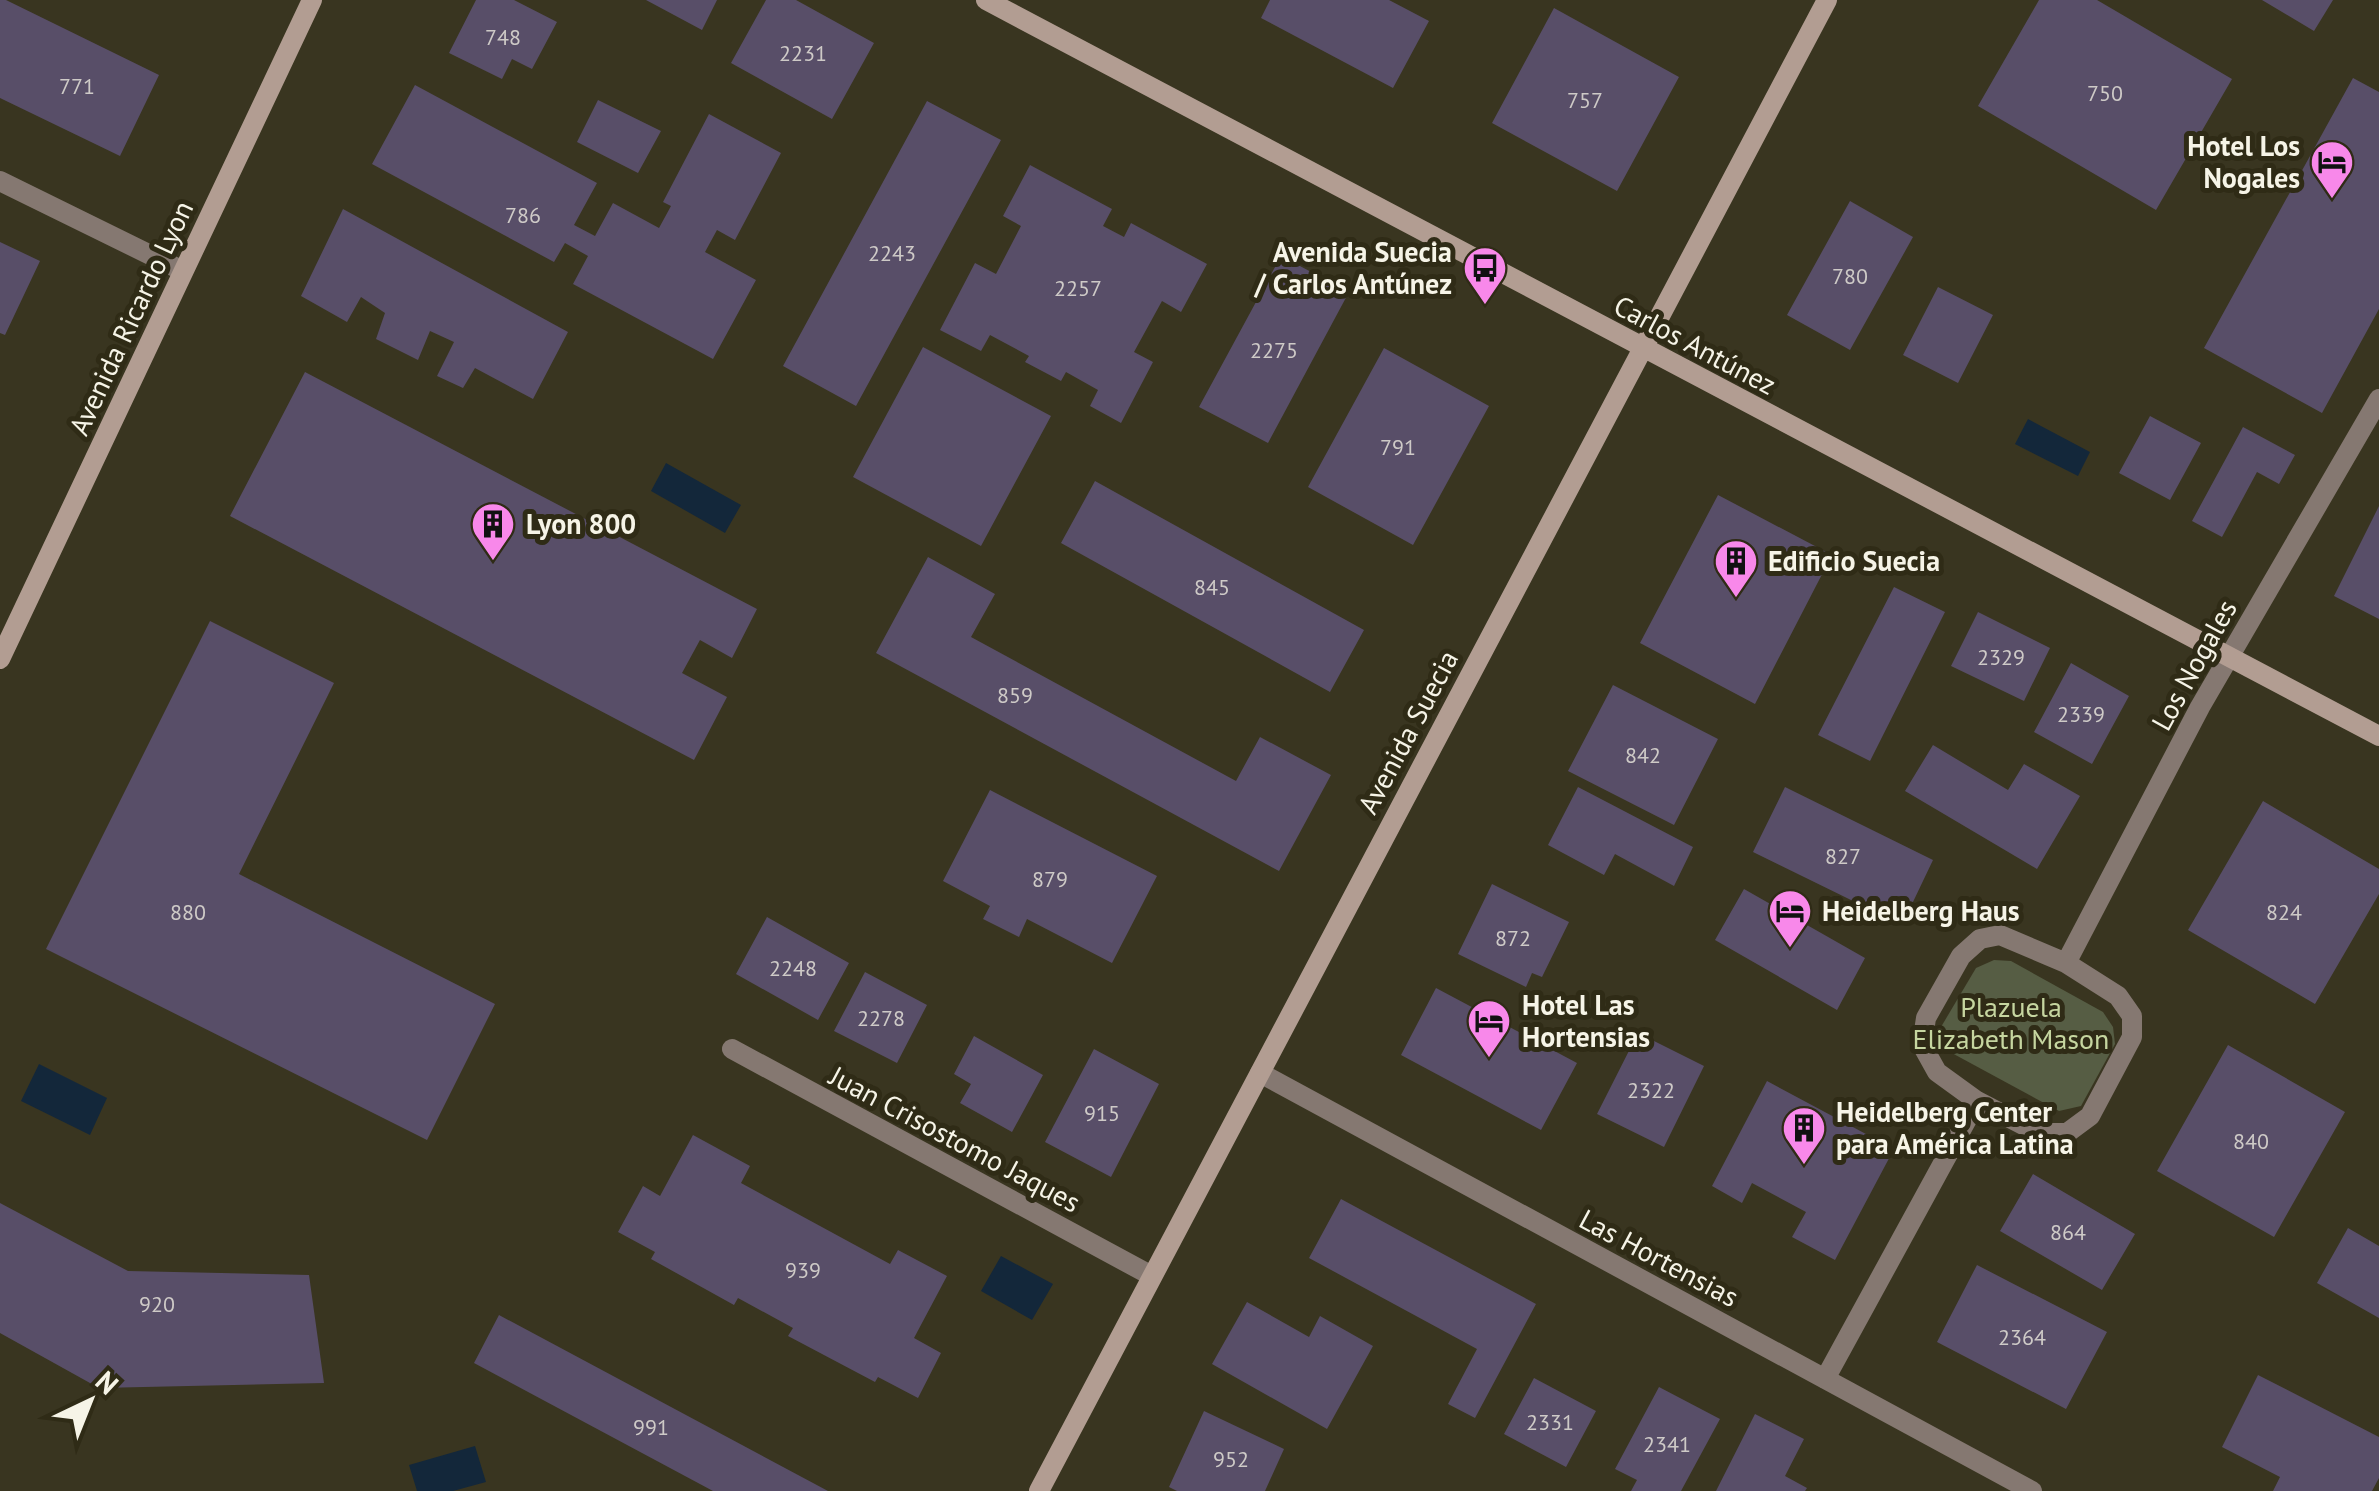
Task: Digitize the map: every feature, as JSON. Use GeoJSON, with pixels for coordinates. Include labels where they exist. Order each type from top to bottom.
{"type":"FeatureCollection","features":[{"type":"Feature","properties":{"kind":"street","name":"Avenida Ricardo Lyon"},"geometry":{"type":"LineString","coordinates":[[0,659],[312,0]]}},
{"type":"Feature","properties":{"kind":"street","name":"Carlos Antúnez"},"geometry":{"type":"LineString","coordinates":[[986,0],[2379,736]]}},
{"type":"Feature","properties":{"kind":"street","name":"Avenida Suecia"},"geometry":{"type":"LineString","coordinates":[[1039,1491],[1827,0]]}},
{"type":"Feature","properties":{"kind":"street"},"geometry":{"type":"LineString","coordinates":[[0,180],[183,271]]}},
{"type":"Feature","properties":{"kind":"street","name":"Los Nogales"},"geometry":{"type":"LineString","coordinates":[[2066,963],[2200,707],[2379,400]]}},
{"type":"Feature","properties":{"kind":"street"},"geometry":{"type":"LineString","coordinates":[[2000,934],[2066,963],[2118,996],[2132,1016],[2132,1037],[2090,1116],[2066,1133],[2039,1133],[1977,1100],[1937,1072],[1922,1046],[1926,1018],[1961,956],[1980,939],[2000,934]]}},
{"type":"Feature","properties":{"kind":"street","name":"Juan Crisostomo Jaques"},"geometry":{"type":"LineString","coordinates":[[732,1049],[1152,1276]]}},
{"type":"Feature","properties":{"kind":"street","name":"Las Hortensias"},"geometry":{"type":"LineString","coordinates":[[1260,1073],[2032,1491]]}},
{"type":"Feature","properties":{"kind":"street"},"geometry":{"type":"LineString","coordinates":[[1825,1379],[1977,1100]]}},
{"type":"Feature","properties":{"kind":"green space","name":"Plazuela Elizabeth Mason"},"geometry":{"type":"Polygon","coordinates":[[[1994,960],[2011,961],[2103,1012],[2113,1027],[2115,1044],[2081,1106],[2059,1111],[1950,1052],[1941,1027],[1976,968],[1994,960]]]}},
{"type":"Feature","properties":{"kind":"water"},"geometry":{"type":"Polygon","coordinates":[[[2028,419],[2090,452],[2078,476],[2015,444],[2028,419]]]}},
{"type":"Feature","properties":{"kind":"water"},"geometry":{"type":"Polygon","coordinates":[[[666,463],[741,505],[725,533],[651,491],[666,463]]]}},
{"type":"Feature","properties":{"kind":"water"},"geometry":{"type":"Polygon","coordinates":[[[39,1064],[107,1098],[90,1135],[21,1101],[39,1064]]]}},
{"type":"Feature","properties":{"kind":"water"},"geometry":{"type":"Polygon","coordinates":[[[1001,1256],[1053,1284],[1032,1320],[981,1291],[1001,1256]]]}},
{"type":"Feature","properties":{"kind":"water"},"geometry":{"type":"Polygon","coordinates":[[[475,1446],[486,1482],[453,1491],[417,1491],[409,1465],[475,1446]]]}},
{"type":"Feature","properties":{"kind":"building"},"geometry":{"type":"Polygon","coordinates":[[[0,0],[159,75],[120,156],[0,98],[0,0]]]}},
{"type":"Feature","properties":{"kind":"building"},"geometry":{"type":"Polygon","coordinates":[[[476,0],[514,0],[557,22],[532,69],[512,59],[502,79],[449,53],[476,0]]]}},
{"type":"Feature","properties":{"kind":"building"},"geometry":{"type":"Polygon","coordinates":[[[646,0],[717,0],[702,30],[646,0]]]}},
{"type":"Feature","properties":{"kind":"building"},"geometry":{"type":"Polygon","coordinates":[[[766,0],[796,0],[874,43],[832,119],[731,63],[766,0]]]}},
{"type":"Feature","properties":{"kind":"building"},"geometry":{"type":"Polygon","coordinates":[[[1270,0],[1389,0],[1429,21],[1393,88],[1261,18],[1270,0]]]}},
{"type":"Feature","properties":{"kind":"building"},"geometry":{"type":"Polygon","coordinates":[[[2039,0],[2097,0],[2232,79],[2156,210],[1978,106],[2039,0]]]}},
{"type":"Feature","properties":{"kind":"building"},"geometry":{"type":"Polygon","coordinates":[[[2262,0],[2333,0],[2314,31],[2262,0]]]}},
{"type":"Feature","properties":{"kind":"building"},"geometry":{"type":"Polygon","coordinates":[[[1554,8],[1679,77],[1617,191],[1492,123],[1554,8]]]}},
{"type":"Feature","properties":{"kind":"building","name":"Hotel Los Nogales"},"geometry":{"type":"Polygon","coordinates":[[[2353,78],[2379,92],[2379,309],[2322,413],[2204,348],[2353,78]]]}},
{"type":"Feature","properties":{"kind":"building"},"geometry":{"type":"Polygon","coordinates":[[[415,85],[597,183],[574,225],[595,236],[613,203],[659,228],[671,206],[663,202],[709,114],[781,153],[735,240],[717,230],[705,252],[756,280],[713,359],[573,284],[588,256],[565,243],[554,262],[372,164],[415,85]]]}},
{"type":"Feature","properties":{"kind":"building"},"geometry":{"type":"Polygon","coordinates":[[[598,100],[661,131],[638,173],[577,142],[598,100]]]}},
{"type":"Feature","properties":{"kind":"building"},"geometry":{"type":"Polygon","coordinates":[[[927,101],[1001,140],[856,406],[783,366],[927,101]]]}},
{"type":"Feature","properties":{"kind":"building"},"geometry":{"type":"Polygon","coordinates":[[[1030,165],[1112,209],[1103,226],[1124,237],[1131,223],[1207,264],[1181,312],[1162,301],[1134,352],[1153,362],[1121,423],[1090,406],[1098,390],[1066,372],[1061,381],[1025,362],[1029,356],[990,335],[981,351],[940,330],[975,263],[996,274],[1021,226],[1003,216],[1030,165]]]}},
{"type":"Feature","properties":{"kind":"building"},"geometry":{"type":"Polygon","coordinates":[[[1850,201],[1913,237],[1850,350],[1787,315],[1850,201]]]}},
{"type":"Feature","properties":{"kind":"building"},"geometry":{"type":"Polygon","coordinates":[[[343,209],[568,332],[533,399],[475,368],[463,388],[437,376],[454,342],[430,331],[418,360],[376,339],[385,313],[361,297],[347,322],[301,296],[343,209]]]}},
{"type":"Feature","properties":{"kind":"building"},"geometry":{"type":"Polygon","coordinates":[[[0,242],[40,261],[5,335],[0,333],[0,242]]]}},
{"type":"Feature","properties":{"kind":"building"},"geometry":{"type":"Polygon","coordinates":[[[1281,256],[1349,292],[1268,443],[1199,407],[1281,256]]]}},
{"type":"Feature","properties":{"kind":"building"},"geometry":{"type":"Polygon","coordinates":[[[1938,287],[1993,315],[1958,383],[1903,355],[1938,287]]]}},
{"type":"Feature","properties":{"kind":"building"},"geometry":{"type":"Polygon","coordinates":[[[923,347],[1051,416],[981,546],[853,477],[923,347]]]}},
{"type":"Feature","properties":{"kind":"building"},"geometry":{"type":"Polygon","coordinates":[[[1384,348],[1489,406],[1413,545],[1308,487],[1384,348]]]}},
{"type":"Feature","properties":{"kind":"building","name":"Lyon 800"},"geometry":{"type":"Polygon","coordinates":[[[305,372],[757,609],[732,658],[700,640],[682,673],[727,697],[694,760],[230,516],[305,372]]]}},
{"type":"Feature","properties":{"kind":"building"},"geometry":{"type":"Polygon","coordinates":[[[2150,416],[2201,443],[2170,500],[2119,473],[2150,416]]]}},
{"type":"Feature","properties":{"kind":"building"},"geometry":{"type":"Polygon","coordinates":[[[2243,427],[2295,455],[2279,484],[2257,472],[2222,537],[2192,521],[2243,427]]]}},
{"type":"Feature","properties":{"kind":"building"},"geometry":{"type":"Polygon","coordinates":[[[1095,481],[1364,630],[1330,692],[1061,543],[1095,481]]]}},
{"type":"Feature","properties":{"kind":"building","name":"Edificio Suecia"},"geometry":{"type":"Polygon","coordinates":[[[1718,495],[1832,555],[1755,704],[1640,643],[1718,495]]]}},
{"type":"Feature","properties":{"kind":"building"},"geometry":{"type":"Polygon","coordinates":[[[2379,506],[2379,619],[2334,596],[2379,506]]]}},
{"type":"Feature","properties":{"kind":"building"},"geometry":{"type":"Polygon","coordinates":[[[928,557],[995,594],[971,637],[1236,781],[1260,737],[1331,775],[1279,871],[876,653],[928,557]]]}},
{"type":"Feature","properties":{"kind":"building"},"geometry":{"type":"Polygon","coordinates":[[[1894,587],[1945,612],[1870,761],[1818,735],[1894,587]]]}},
{"type":"Feature","properties":{"kind":"building"},"geometry":{"type":"Polygon","coordinates":[[[1978,612],[2050,648],[2024,701],[1951,666],[1978,612]]]}},
{"type":"Feature","properties":{"kind":"building"},"geometry":{"type":"Polygon","coordinates":[[[210,621],[334,683],[239,874],[495,1004],[427,1140],[46,949],[210,621]]]}},
{"type":"Feature","properties":{"kind":"building"},"geometry":{"type":"Polygon","coordinates":[[[2071,663],[2129,696],[2092,764],[2034,732],[2071,663]]]}},
{"type":"Feature","properties":{"kind":"building"},"geometry":{"type":"Polygon","coordinates":[[[1613,685],[1718,739],[1674,825],[1568,771],[1613,685]]]}},
{"type":"Feature","properties":{"kind":"building"},"geometry":{"type":"Polygon","coordinates":[[[1933,745],[2008,790],[2024,764],[2080,796],[2037,869],[1905,791],[1933,745]]]}},
{"type":"Feature","properties":{"kind":"building"},"geometry":{"type":"Polygon","coordinates":[[[1578,787],[1693,847],[1674,886],[1615,854],[1604,875],[1548,845],[1578,787]]]}},
{"type":"Feature","properties":{"kind":"building"},"geometry":{"type":"Polygon","coordinates":[[[1785,787],[1933,860],[1902,925],[1753,852],[1785,787]]]}},
{"type":"Feature","properties":{"kind":"building"},"geometry":{"type":"Polygon","coordinates":[[[990,790],[1157,876],[1112,963],[1027,919],[1019,937],[983,919],[990,906],[943,881],[990,790]]]}},
{"type":"Feature","properties":{"kind":"building"},"geometry":{"type":"Polygon","coordinates":[[[2263,801],[2379,869],[2379,894],[2315,1004],[2188,930],[2263,801]]]}},
{"type":"Feature","properties":{"kind":"building"},"geometry":{"type":"Polygon","coordinates":[[[1492,884],[1569,922],[1542,977],[1532,973],[1526,987],[1458,954],[1492,884]]]}},
{"type":"Feature","properties":{"kind":"building","name":"Heidelberg Haus"},"geometry":{"type":"Polygon","coordinates":[[[1744,889],[1865,958],[1837,1010],[1715,940],[1744,889]]]}},
{"type":"Feature","properties":{"kind":"building"},"geometry":{"type":"Polygon","coordinates":[[[767,917],[849,963],[818,1020],[736,974],[767,917]]]}},
{"type":"Feature","properties":{"kind":"building"},"geometry":{"type":"Polygon","coordinates":[[[865,972],[927,1005],[897,1063],[834,1031],[865,972]]]}},
{"type":"Feature","properties":{"kind":"building","name":"Hotel Las Hortensias"},"geometry":{"type":"Polygon","coordinates":[[[1436,988],[1577,1063],[1541,1130],[1401,1055],[1436,988]]]}},
{"type":"Feature","properties":{"kind":"building"},"geometry":{"type":"Polygon","coordinates":[[[1638,1033],[1704,1066],[1664,1147],[1597,1114],[1638,1033]]]}},
{"type":"Feature","properties":{"kind":"building"},"geometry":{"type":"Polygon","coordinates":[[[974,1036],[1043,1075],[1012,1132],[960,1103],[971,1084],[954,1074],[974,1036]]]}},
{"type":"Feature","properties":{"kind":"building"},"geometry":{"type":"Polygon","coordinates":[[[2228,1045],[2345,1112],[2274,1237],[2157,1171],[2228,1045]]]}},
{"type":"Feature","properties":{"kind":"building"},"geometry":{"type":"Polygon","coordinates":[[[1094,1049],[1159,1084],[1111,1177],[1045,1142],[1094,1049]]]}},
{"type":"Feature","properties":{"kind":"building","name":"Heidelberg Center para América Latina"},"geometry":{"type":"Polygon","coordinates":[[[1767,1081],[1894,1149],[1835,1260],[1792,1237],[1806,1212],[1752,1183],[1742,1203],[1712,1186],[1767,1081]]]}},
{"type":"Feature","properties":{"kind":"building"},"geometry":{"type":"Polygon","coordinates":[[[693,1135],[750,1166],[741,1183],[890,1264],[898,1250],[947,1276],[914,1338],[941,1353],[918,1398],[878,1377],[875,1382],[788,1336],[793,1328],[738,1298],[734,1305],[651,1259],[655,1252],[618,1232],[643,1186],[660,1196],[693,1135]]]}},
{"type":"Feature","properties":{"kind":"building"},"geometry":{"type":"Polygon","coordinates":[[[2033,1174],[2135,1234],[2102,1290],[2000,1231],[2033,1174]]]}},
{"type":"Feature","properties":{"kind":"building"},"geometry":{"type":"Polygon","coordinates":[[[1341,1199],[1536,1304],[1475,1418],[1448,1404],[1477,1349],[1309,1258],[1341,1199]]]}},
{"type":"Feature","properties":{"kind":"building"},"geometry":{"type":"Polygon","coordinates":[[[0,1203],[128,1271],[309,1275],[324,1383],[99,1388],[0,1333],[0,1203]]]}},
{"type":"Feature","properties":{"kind":"building"},"geometry":{"type":"Polygon","coordinates":[[[2348,1228],[2379,1246],[2379,1318],[2317,1283],[2348,1228]]]}},
{"type":"Feature","properties":{"kind":"building"},"geometry":{"type":"Polygon","coordinates":[[[1977,1265],[2107,1332],[2066,1409],[1937,1342],[1977,1265]]]}},
{"type":"Feature","properties":{"kind":"building"},"geometry":{"type":"Polygon","coordinates":[[[1247,1302],[1309,1337],[1320,1316],[1373,1346],[1327,1429],[1212,1364],[1247,1302]]]}},
{"type":"Feature","properties":{"kind":"building"},"geometry":{"type":"Polygon","coordinates":[[[499,1315],[828,1491],[713,1491],[474,1363],[499,1315]]]}},
{"type":"Feature","properties":{"kind":"building"},"geometry":{"type":"Polygon","coordinates":[[[2258,1375],[2379,1437],[2379,1478],[2372,1491],[2273,1491],[2280,1477],[2222,1447],[2258,1375]]]}},
{"type":"Feature","properties":{"kind":"building"},"geometry":{"type":"Polygon","coordinates":[[[1534,1378],[1596,1411],[1566,1467],[1504,1434],[1534,1378]]]}},
{"type":"Feature","properties":{"kind":"building"},"geometry":{"type":"Polygon","coordinates":[[[1659,1387],[1720,1419],[1681,1491],[1631,1491],[1637,1480],[1615,1469],[1659,1387]]]}},
{"type":"Feature","properties":{"kind":"building"},"geometry":{"type":"Polygon","coordinates":[[[1204,1411],[1284,1449],[1265,1491],[1177,1491],[1169,1487],[1204,1411]]]}},
{"type":"Feature","properties":{"kind":"building"},"geometry":{"type":"Polygon","coordinates":[[[1755,1414],[1804,1439],[1785,1476],[1807,1488],[1805,1491],[1716,1491],[1755,1414]]]}},
{"type":"Feature","properties":{"kind":"place","name":"Hotel Los Nogales"},"geometry":{"type":"Point","coordinates":[2332,200]}},
{"type":"Feature","properties":{"kind":"place","name":"Avenida Suecia / Carlos Antúnez"},"geometry":{"type":"Point","coordinates":[1485,306]}},
{"type":"Feature","properties":{"kind":"place","name":"Lyon 800"},"geometry":{"type":"Point","coordinates":[493,562]}},
{"type":"Feature","properties":{"kind":"place","name":"Edificio Suecia"},"geometry":{"type":"Point","coordinates":[1736,599]}},
{"type":"Feature","properties":{"kind":"place","name":"Heidelberg Haus"},"geometry":{"type":"Point","coordinates":[1790,949]}},
{"type":"Feature","properties":{"kind":"place","name":"Hotel Las Hortensias"},"geometry":{"type":"Point","coordinates":[1489,1059]}},
{"type":"Feature","properties":{"kind":"place","name":"Heidelberg Center para América Latina"},"geometry":{"type":"Point","coordinates":[1804,1166]}}]}
